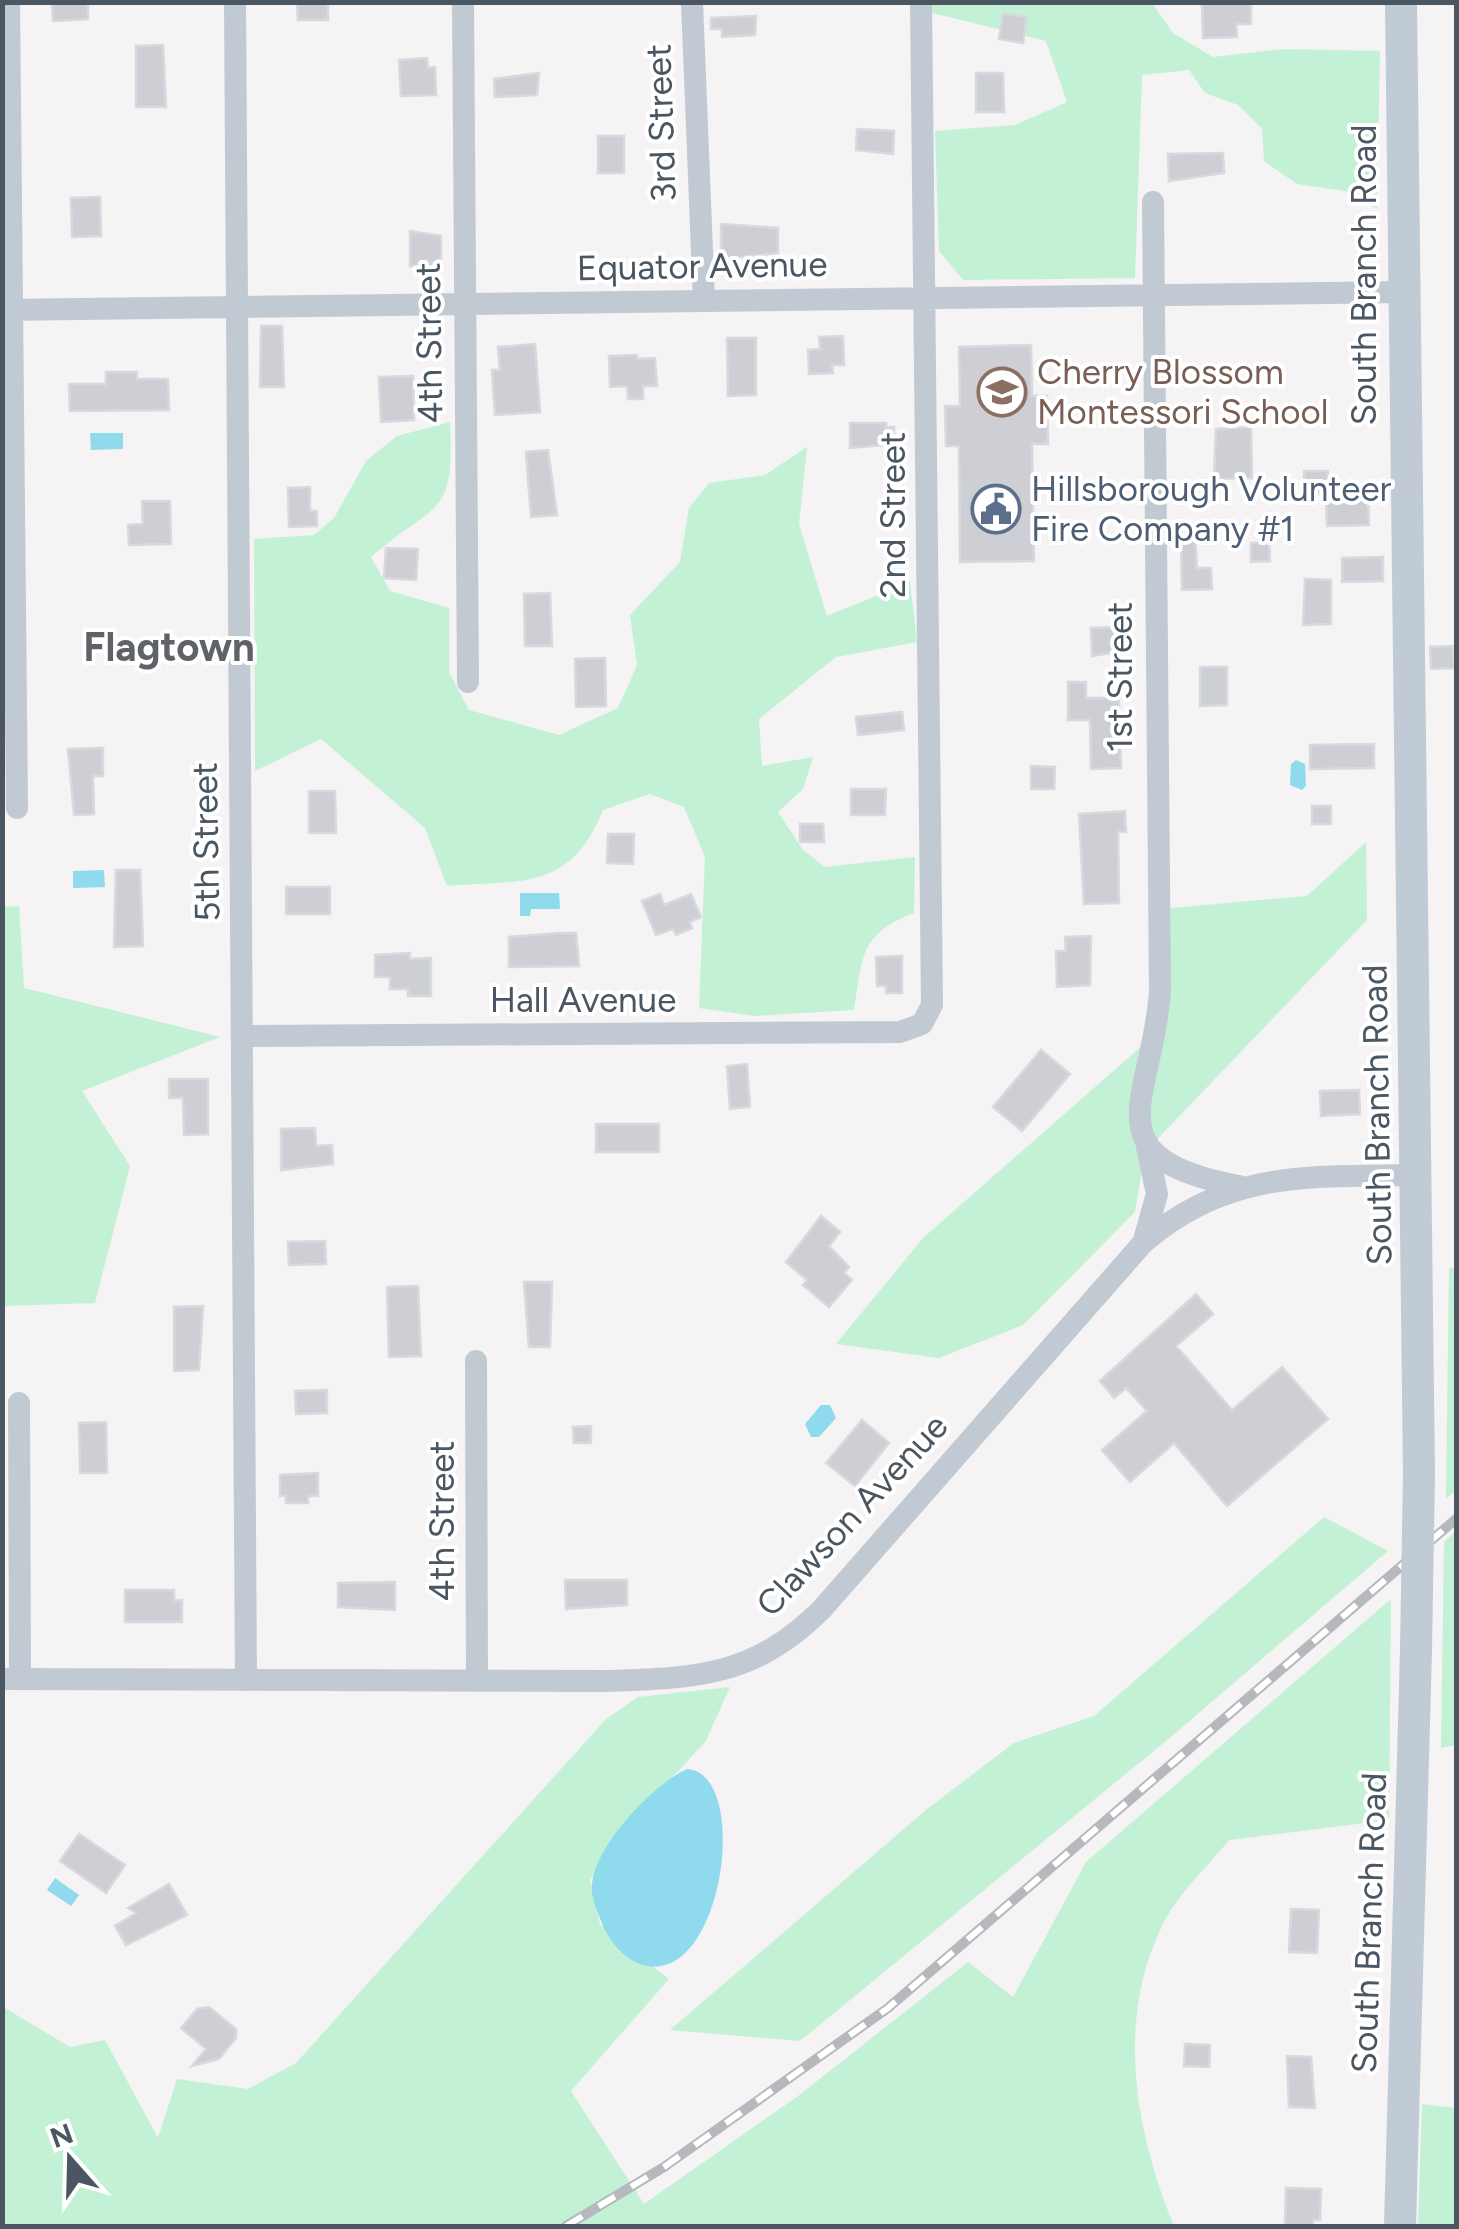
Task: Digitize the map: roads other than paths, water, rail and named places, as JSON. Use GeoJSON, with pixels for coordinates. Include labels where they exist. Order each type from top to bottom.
{"type":"FeatureCollection","features":[{"type":"Feature","properties":{"kind":"street"},"geometry":{"type":"LineString","coordinates":[[9,2],[6,310],[16,808]]}},
{"type":"Feature","properties":{"kind":"street","name":"5th Street"},"geometry":{"type":"LineString","coordinates":[[235,2],[246,1680]]}},
{"type":"Feature","properties":{"kind":"street","name":"4th Street"},"geometry":{"type":"LineString","coordinates":[[463,2],[468,682]]}},
{"type":"Feature","properties":{"kind":"street","name":"3rd Street"},"geometry":{"type":"LineString","coordinates":[[692,2],[704,301]]}},
{"type":"Feature","properties":{"kind":"street","name":"2nd Street"},"geometry":{"type":"LineString","coordinates":[[921,2],[932,1006],[922,1024]]}},
{"type":"Feature","properties":{"kind":"street","name":"South Branch Road"},"geometry":{"type":"LineString","coordinates":[[1400,2226],[1419,1474],[1401,2]]}},
{"type":"Feature","properties":{"kind":"street","name":"1st Street"},"geometry":{"type":"LineString","coordinates":[[1143,1243],[1157,1194],[1137,1105],[1158,1022],[1160,990],[1153,202]]}},
{"type":"Feature","properties":{"kind":"street","name":"Equator Avenue"},"geometry":{"type":"LineString","coordinates":[[6,310],[1403,292]]}},
{"type":"Feature","properties":{"kind":"street","name":"Hall Avenue"},"geometry":{"type":"LineString","coordinates":[[243,1036],[900,1032],[922,1024]]}},
{"type":"Feature","properties":{"kind":"street"},"geometry":{"type":"LineString","coordinates":[[1147,1148],[1198,1178],[1241,1186]]}},
{"type":"Feature","properties":{"kind":"street","name":"Clawson Avenue"},"geometry":{"type":"LineString","coordinates":[[11,1679],[678,1678],[752,1662],[792,1638],[867,1560],[1143,1243],[1191,1206],[1241,1186],[1418,1176]]}},
{"type":"Feature","properties":{"kind":"street","name":"4th Street"},"geometry":{"type":"LineString","coordinates":[[476,1362],[477,1681]]}},
{"type":"Feature","properties":{"kind":"street"},"geometry":{"type":"LineString","coordinates":[[11,1679],[19,1402]]}},
{"type":"Feature","properties":{"kind":"water"},"geometry":{"type":"Polygon","coordinates":[[[90,433],[123,433],[123,449],[91,450],[90,433]]]}},
{"type":"Feature","properties":{"kind":"water"},"geometry":{"type":"Polygon","coordinates":[[[1296,760],[1305,764],[1306,786],[1302,790],[1290,785],[1291,764],[1296,760]]]}},
{"type":"Feature","properties":{"kind":"water"},"geometry":{"type":"Polygon","coordinates":[[[104,870],[105,887],[73,888],[73,871],[104,870]]]}},
{"type":"Feature","properties":{"kind":"water"},"geometry":{"type":"Polygon","coordinates":[[[520,893],[559,893],[560,909],[531,909],[530,916],[520,916],[520,893]]]}},
{"type":"Feature","properties":{"kind":"water"},"geometry":{"type":"Polygon","coordinates":[[[821,1405],[830,1405],[836,1418],[819,1437],[811,1437],[805,1424],[821,1405]]]}},
{"type":"Feature","properties":{"kind":"water"},"geometry":{"type":"Polygon","coordinates":[[[687,1769],[707,1779],[719,1803],[723,1837],[720,1874],[711,1910],[695,1941],[674,1961],[648,1966],[622,1953],[612,1941],[595,1906],[592,1884],[603,1852],[628,1818],[658,1788],[687,1769]]]}},
{"type":"Feature","properties":{"kind":"water"},"geometry":{"type":"Polygon","coordinates":[[[55,1878],[79,1895],[71,1906],[47,1890],[55,1878]]]}},
{"type":"Feature","properties":{"kind":"railway"},"geometry":{"type":"LineString","coordinates":[[566,2226],[664,2167],[888,2008],[1456,1519]]}},
{"type":"Feature","properties":{"kind":"place","name":"Cherry Blossom Montessori School"},"geometry":{"type":"Point","coordinates":[1002,392]}},
{"type":"Feature","properties":{"kind":"place","name":"Hillsborough Volunteer Fire Company #1"},"geometry":{"type":"Point","coordinates":[996,509]}},
{"type":"Feature","properties":{"kind":"district","name":"Flagtown"},"geometry":{"type":"Point","coordinates":[169,647]}}]}
